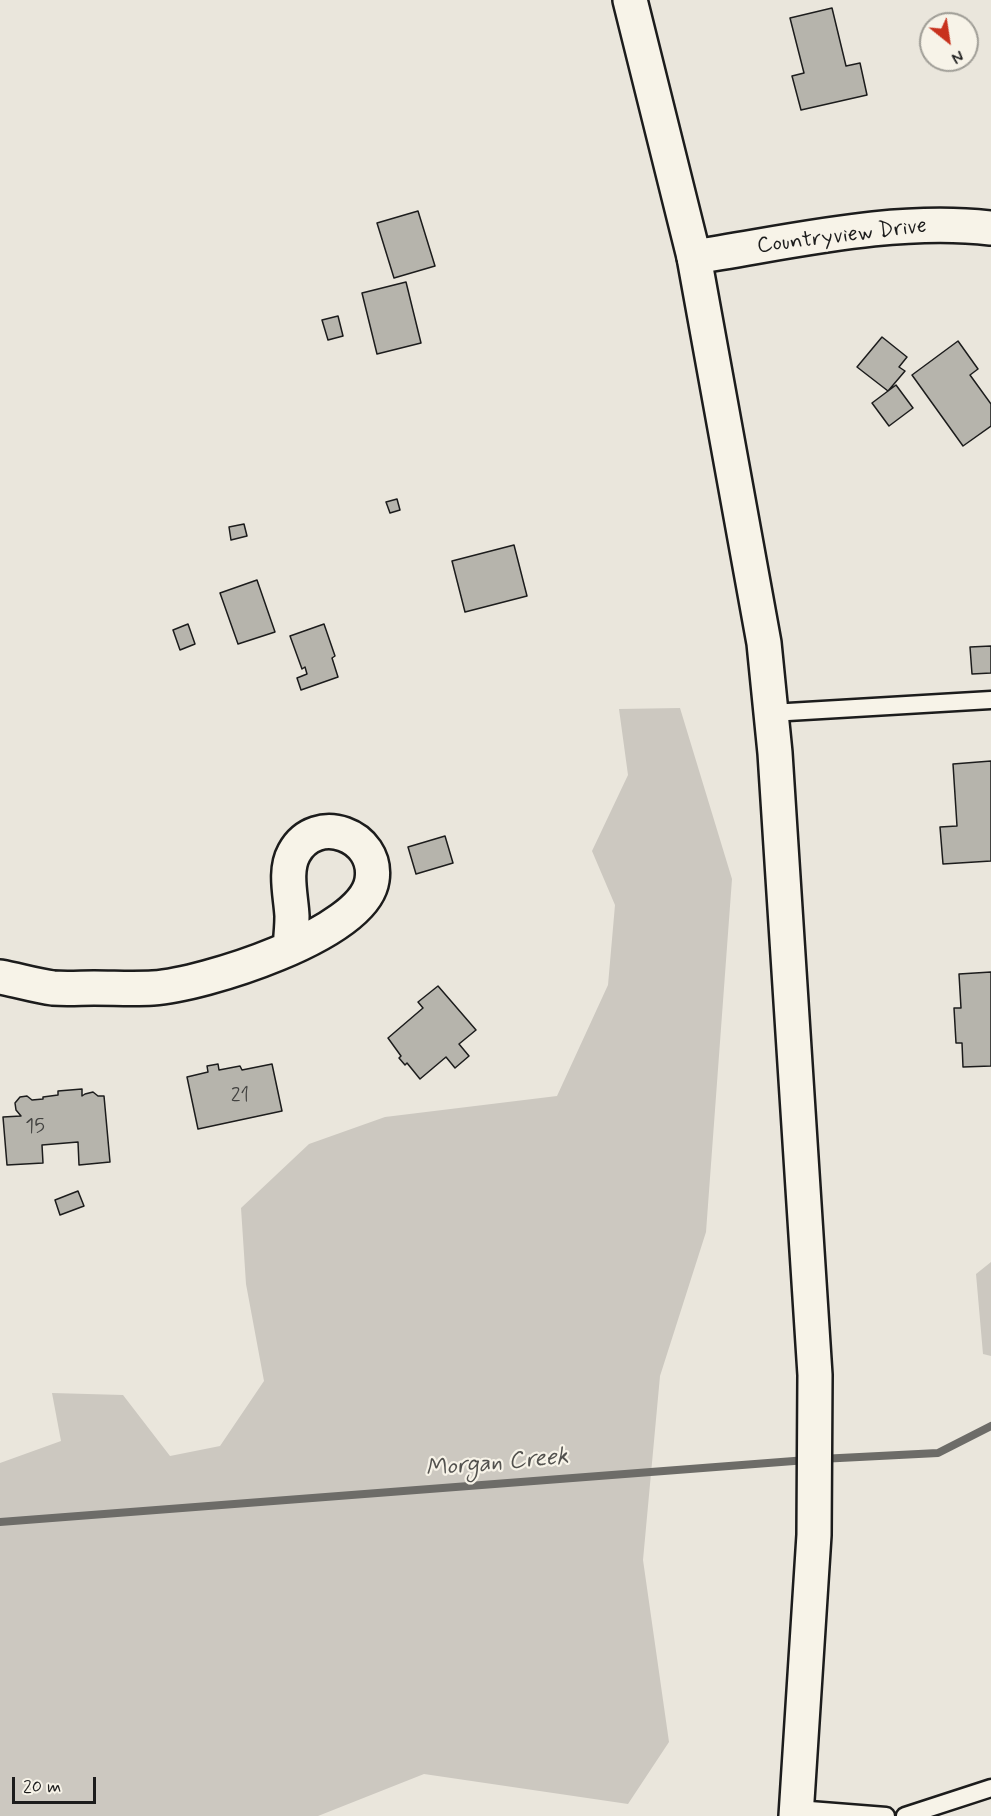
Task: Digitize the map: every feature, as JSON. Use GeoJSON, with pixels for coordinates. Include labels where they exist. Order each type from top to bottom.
{"type":"FeatureCollection","features":[{"type":"Feature","properties":{"kind":"main road"},"geometry":{"type":"LineString","coordinates":[[630,0],[694,257],[764,639],[771,713],[815,1375],[814,1535],[797,1812]]}},
{"type":"Feature","properties":{"kind":"main road","name":"Countryview Drive"},"geometry":{"type":"LineString","coordinates":[[694,257],[876,229],[957,224],[991,228]]}},
{"type":"Feature","properties":{"kind":"main road"},"geometry":{"type":"LineString","coordinates":[[0,977],[53,988],[155,988],[232,970],[290,947]]}},
{"type":"Feature","properties":{"kind":"lane"},"geometry":{"type":"LineString","coordinates":[[771,713],[991,700]]}},
{"type":"Feature","properties":{"kind":"lane"},"geometry":{"type":"LineString","coordinates":[[905,1816],[991,1788]]}},
{"type":"Feature","properties":{"kind":"lane"},"geometry":{"type":"LineString","coordinates":[[797,1812],[886,1816]]}},
{"type":"Feature","properties":{"kind":"shaded area"},"geometry":{"type":"Polygon","coordinates":[[[680,708],[732,879],[706,1232],[660,1376],[643,1560],[669,1742],[628,1804],[424,1774],[318,1816],[0,1816],[0,1463],[61,1441],[52,1393],[123,1395],[170,1456],[220,1446],[264,1381],[246,1284],[241,1208],[309,1144],[385,1117],[557,1096],[608,985],[615,905],[592,851],[628,775],[619,709],[680,708]]]}},
{"type":"Feature","properties":{"kind":"shaded area"},"geometry":{"type":"Polygon","coordinates":[[[991,1262],[991,1356],[983,1354],[976,1274],[991,1262]]]}},
{"type":"Feature","properties":{"kind":"building"},"geometry":{"type":"Polygon","coordinates":[[[832,8],[846,66],[860,63],[867,95],[801,110],[792,76],[804,73],[790,18],[832,8]]]}},
{"type":"Feature","properties":{"kind":"building"},"geometry":{"type":"Polygon","coordinates":[[[418,211],[435,266],[394,278],[377,223],[418,211]]]}},
{"type":"Feature","properties":{"kind":"building"},"geometry":{"type":"Polygon","coordinates":[[[406,282],[421,343],[377,354],[362,293],[406,282]]]}},
{"type":"Feature","properties":{"kind":"building"},"geometry":{"type":"Polygon","coordinates":[[[338,316],[343,336],[328,340],[322,320],[338,316]]]}},
{"type":"Feature","properties":{"kind":"building"},"geometry":{"type":"Polygon","coordinates":[[[882,337],[907,357],[899,367],[905,371],[888,391],[857,367],[882,337]]]}},
{"type":"Feature","properties":{"kind":"building"},"geometry":{"type":"Polygon","coordinates":[[[958,341],[978,369],[970,375],[991,404],[991,426],[963,446],[912,375],[958,341]]]}},
{"type":"Feature","properties":{"kind":"building"},"geometry":{"type":"Polygon","coordinates":[[[896,385],[913,408],[889,426],[872,403],[896,385]]]}},
{"type":"Feature","properties":{"kind":"building"},"geometry":{"type":"Polygon","coordinates":[[[397,499],[400,510],[390,513],[386,502],[397,499]]]}},
{"type":"Feature","properties":{"kind":"building"},"geometry":{"type":"Polygon","coordinates":[[[244,524],[247,536],[231,540],[229,527],[244,524]]]}},
{"type":"Feature","properties":{"kind":"building"},"geometry":{"type":"Polygon","coordinates":[[[514,545],[527,596],[465,612],[452,561],[514,545]]]}},
{"type":"Feature","properties":{"kind":"building"},"geometry":{"type":"Polygon","coordinates":[[[257,580],[275,632],[238,644],[220,593],[257,580]]]}},
{"type":"Feature","properties":{"kind":"building"},"geometry":{"type":"Polygon","coordinates":[[[188,624],[195,644],[180,650],[173,630],[188,624]]]}},
{"type":"Feature","properties":{"kind":"building"},"geometry":{"type":"Polygon","coordinates":[[[324,624],[335,656],[332,658],[338,677],[301,690],[297,678],[307,674],[305,667],[302,669],[290,636],[324,624]]]}},
{"type":"Feature","properties":{"kind":"building"},"geometry":{"type":"Polygon","coordinates":[[[991,646],[991,673],[972,674],[970,647],[991,646]]]}},
{"type":"Feature","properties":{"kind":"building"},"geometry":{"type":"Polygon","coordinates":[[[991,761],[991,861],[943,864],[940,827],[957,826],[953,764],[991,761]]]}},
{"type":"Feature","properties":{"kind":"building"},"geometry":{"type":"Polygon","coordinates":[[[445,836],[453,863],[416,874],[408,847],[445,836]]]}},
{"type":"Feature","properties":{"kind":"building"},"geometry":{"type":"Polygon","coordinates":[[[991,972],[991,1066],[963,1067],[962,1043],[956,1043],[954,1008],[961,1008],[959,974],[991,972]]]}},
{"type":"Feature","properties":{"kind":"building"},"geometry":{"type":"Polygon","coordinates":[[[438,986],[476,1030],[459,1044],[469,1056],[455,1068],[446,1057],[420,1079],[407,1063],[405,1065],[399,1058],[401,1056],[388,1038],[423,1008],[418,1002],[438,986]]]}},
{"type":"Feature","properties":{"kind":"building"},"geometry":{"type":"Polygon","coordinates":[[[218,1064],[219,1070],[240,1066],[242,1070],[272,1064],[282,1111],[198,1129],[187,1077],[208,1072],[207,1066],[218,1064]]]}},
{"type":"Feature","properties":{"kind":"building"},"geometry":{"type":"Polygon","coordinates":[[[82,1089],[82,1096],[93,1092],[98,1096],[104,1096],[110,1162],[79,1165],[78,1142],[42,1145],[43,1163],[7,1165],[3,1117],[21,1116],[16,1110],[15,1103],[20,1097],[27,1096],[32,1100],[43,1099],[43,1097],[58,1095],[58,1091],[82,1089]]]}},
{"type":"Feature","properties":{"kind":"building"},"geometry":{"type":"Polygon","coordinates":[[[78,1191],[84,1206],[60,1215],[55,1200],[78,1191]]]}},
{"type":"Feature","properties":{"kind":"waterway","name":"Morgan Creek"},"geometry":{"type":"LineString","coordinates":[[820,1459],[938,1453],[991,1426]]}},
{"type":"Feature","properties":{"kind":"waterway","name":"Morgan Creek"},"geometry":{"type":"LineString","coordinates":[[0,1522],[807,1460]]}}]}
